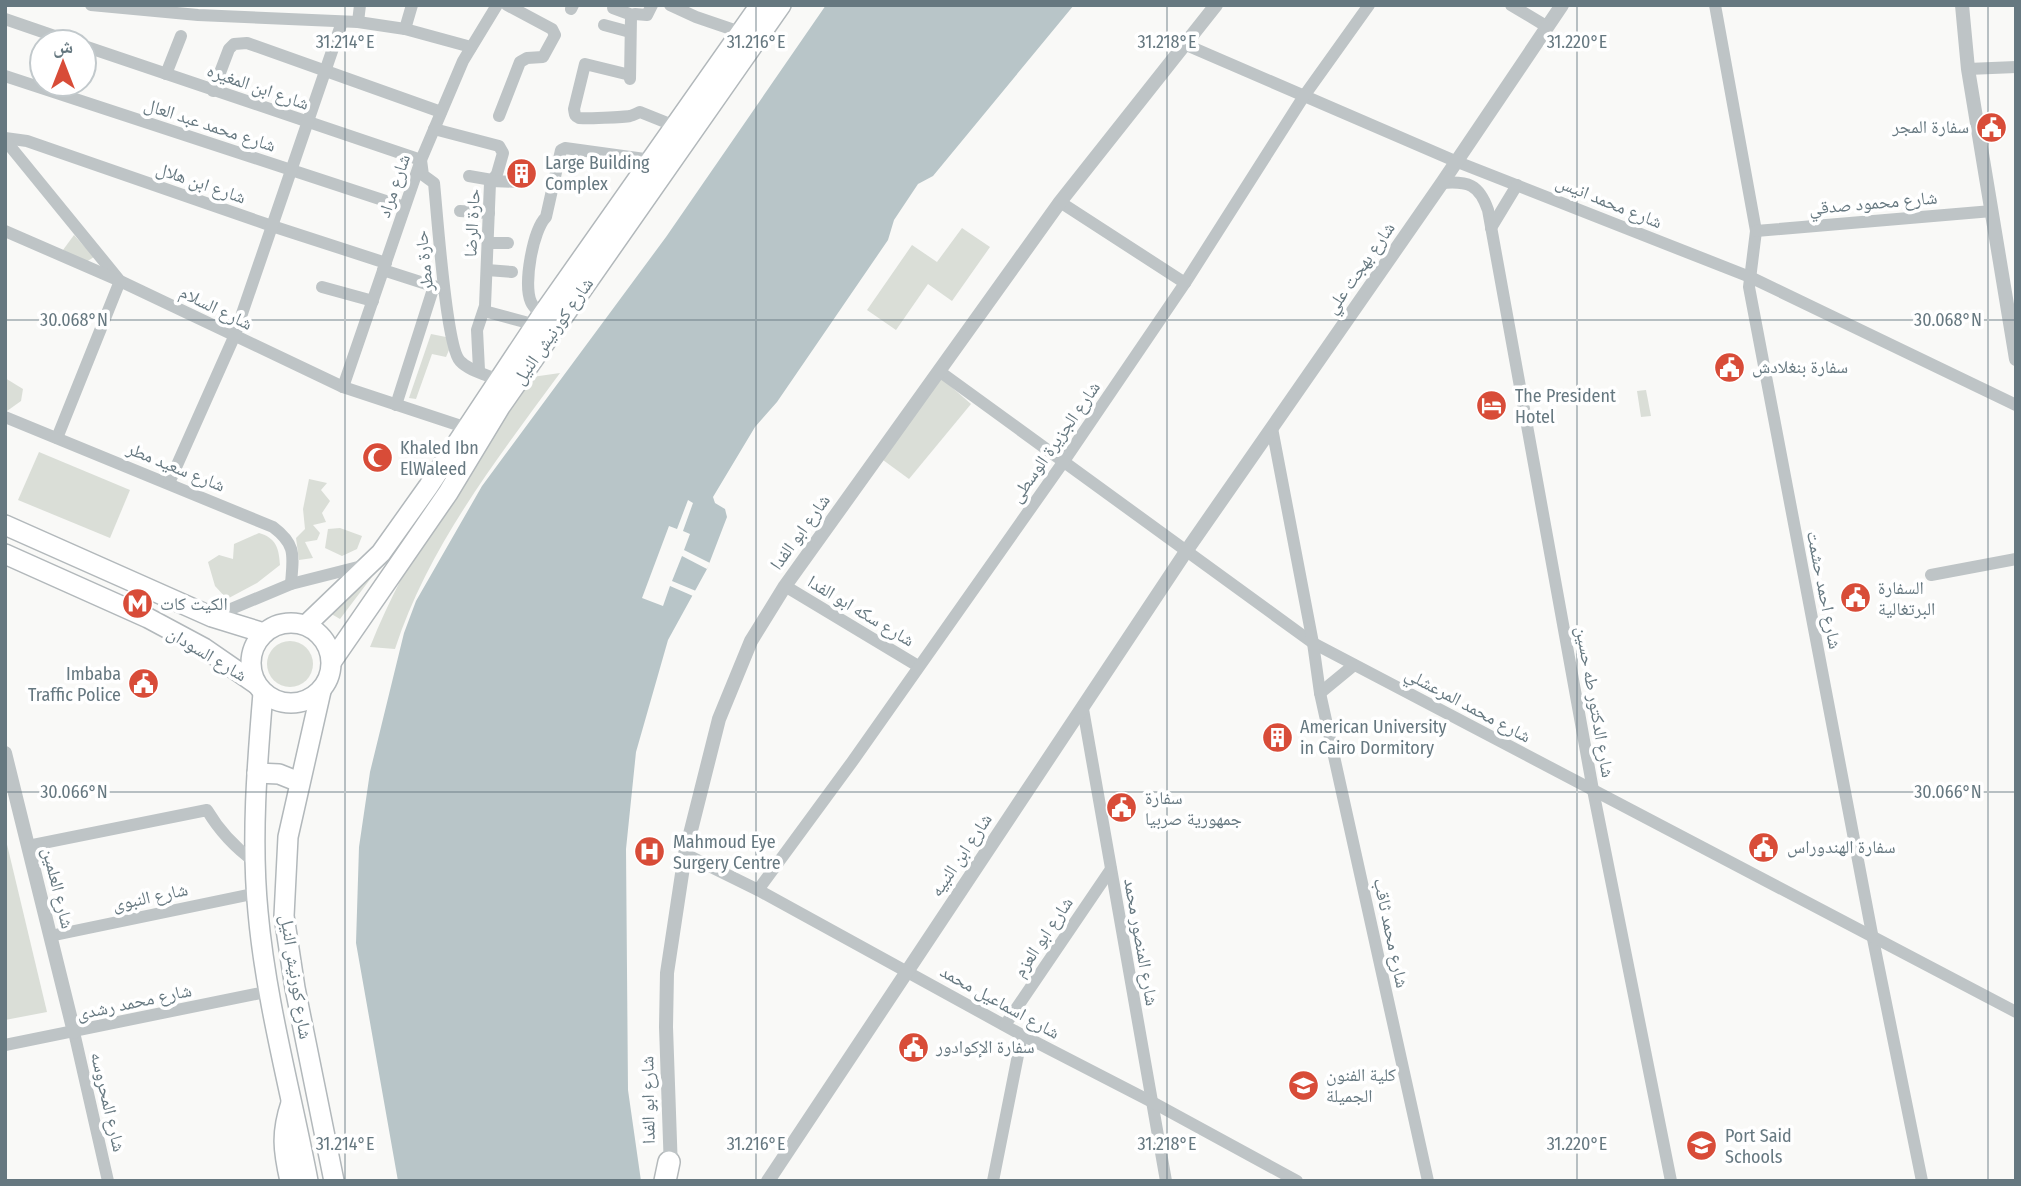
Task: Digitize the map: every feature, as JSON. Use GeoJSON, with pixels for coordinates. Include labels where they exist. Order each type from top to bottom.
{"type":"FeatureCollection","features":[{"type":"Feature","properties":{"kind":"main road","name":"شارع كورنيش النيل"},"geometry":{"type":"LineString","coordinates":[[306,625],[381,553],[539,320],[760,5]]}},
{"type":"Feature","properties":{"kind":"main road","name":"شارع كورنيش النيل"},"geometry":{"type":"LineString","coordinates":[[332,661],[448,493],[500,407],[781,5]]}},
{"type":"Feature","properties":{"kind":"main road","name":"شارع السودان"},"geometry":{"type":"LineString","coordinates":[[5,525],[212,617],[264,633]]}},
{"type":"Feature","properties":{"kind":"main road","name":"شارع السودان"},"geometry":{"type":"LineString","coordinates":[[5,554],[148,618],[204,648],[260,688]]}},
{"type":"Feature","properties":{"kind":"main road"},"geometry":{"type":"LineString","coordinates":[[291,623],[306,625],[316,631],[324,639],[332,661],[331,672],[321,691],[311,699],[299,703],[286,704],[274,700],[260,688],[251,671],[255,644],[264,633],[276,625],[291,623]]}},
{"type":"Feature","properties":{"kind":"main road","name":"شارع كورنيش النيل"},"geometry":{"type":"LineString","coordinates":[[260,688],[255,862],[257,893],[270,991],[307,1181]]}},
{"type":"Feature","properties":{"kind":"main road","name":"شارع كورنيش النيل"},"geometry":{"type":"LineString","coordinates":[[321,691],[288,837],[285,916],[295,988],[334,1181]]}},
{"type":"Feature","properties":{"kind":"main road"},"geometry":{"type":"LineString","coordinates":[[257,773],[279,774],[299,782]]}},
{"type":"Feature","properties":{"kind":"main road"},"geometry":{"type":"LineString","coordinates":[[290,1181],[283,1143],[284,1124],[292,1098]]}},
{"type":"Feature","properties":{"kind":"street"},"geometry":{"type":"LineString","coordinates":[[91,5],[244,11],[298,19],[358,22],[405,29],[471,47]]}},
{"type":"Feature","properties":{"kind":"street"},"geometry":{"type":"LineString","coordinates":[[297,5],[298,19]]}},
{"type":"Feature","properties":{"kind":"street"},"geometry":{"type":"LineString","coordinates":[[358,22],[360,5]]}},
{"type":"Feature","properties":{"kind":"street"},"geometry":{"type":"LineString","coordinates":[[405,29],[412,5]]}},
{"type":"Feature","properties":{"kind":"street","name":"شارع مراد"},"geometry":{"type":"LineString","coordinates":[[343,387],[421,160],[454,79],[497,5]]}},
{"type":"Feature","properties":{"kind":"street"},"geometry":{"type":"LineString","coordinates":[[499,116],[520,62],[527,58],[543,57],[555,35],[552,29],[507,5]]}},
{"type":"Feature","properties":{"kind":"street"},"geometry":{"type":"LineString","coordinates":[[613,8],[632,15],[648,15],[652,5]]}},
{"type":"Feature","properties":{"kind":"street"},"geometry":{"type":"LineString","coordinates":[[670,5],[740,32]]}},
{"type":"Feature","properties":{"kind":"street","name":"شارع ابو الفدا"},"geometry":{"type":"LineString","coordinates":[[669,1174],[667,973],[685,854],[719,719],[751,641],[785,586],[1060,202],[1216,5]]}},
{"type":"Feature","properties":{"kind":"street","name":"شارع الجزيرة الوسطى"},"geometry":{"type":"LineString","coordinates":[[758,890],[1064,461],[1185,283],[1304,96],[1369,5]]}},
{"type":"Feature","properties":{"kind":"street"},"geometry":{"type":"LineString","coordinates":[[1511,5],[1546,26]]}},
{"type":"Feature","properties":{"kind":"street","name":"شارع بهجت علي"},"geometry":{"type":"LineString","coordinates":[[1187,550],[1562,5]]}},
{"type":"Feature","properties":{"kind":"street","name":"شارع احمد حشمت"},"geometry":{"type":"LineString","coordinates":[[1715,5],[1756,231],[1749,287],[1873,939],[1922,1181]]}},
{"type":"Feature","properties":{"kind":"street"},"geometry":{"type":"LineString","coordinates":[[1962,5],[1968,69],[2016,359]]}},
{"type":"Feature","properties":{"kind":"street"},"geometry":{"type":"LineString","coordinates":[[632,15],[630,77],[585,64],[575,114],[578,117],[599,119],[605,116],[631,116],[640,112],[676,126]]}},
{"type":"Feature","properties":{"kind":"street"},"geometry":{"type":"LineString","coordinates":[[5,19],[31,28]]}},
{"type":"Feature","properties":{"kind":"street"},"geometry":{"type":"LineString","coordinates":[[169,483],[234,337],[342,22]]}},
{"type":"Feature","properties":{"kind":"street"},"geometry":{"type":"LineString","coordinates":[[604,25],[630,32]]}},
{"type":"Feature","properties":{"kind":"street"},"geometry":{"type":"LineString","coordinates":[[166,74],[181,36]]}},
{"type":"Feature","properties":{"kind":"street"},"geometry":{"type":"LineString","coordinates":[[213,90],[229,49],[240,43],[247,43],[441,111]]}},
{"type":"Feature","properties":{"kind":"street","name":"شارع محمد انيس"},"geometry":{"type":"LineString","coordinates":[[1184,44],[1455,161],[1750,277],[2016,405]]}},
{"type":"Feature","properties":{"kind":"street","name":"شارع ابن المغيره"},"geometry":{"type":"LineString","coordinates":[[98,51],[421,160]]}},
{"type":"Feature","properties":{"kind":"street"},"geometry":{"type":"LineString","coordinates":[[1968,69],[2016,67]]}},
{"type":"Feature","properties":{"kind":"street","name":"شارع محمد عبد العال"},"geometry":{"type":"LineString","coordinates":[[5,76],[404,207]]}},
{"type":"Feature","properties":{"kind":"street","name":"حارة الرضا"},"geometry":{"type":"LineString","coordinates":[[434,129],[501,147],[503,153],[497,174],[491,181],[484,311],[477,330],[479,370]]}},
{"type":"Feature","properties":{"kind":"street","name":"شارع ابن هلال"},"geometry":{"type":"LineString","coordinates":[[5,139],[27,141],[272,226],[439,288]]}},
{"type":"Feature","properties":{"kind":"street","name":"شارع السلام"},"geometry":{"type":"LineString","coordinates":[[5,139],[120,281],[343,387],[467,428]]}},
{"type":"Feature","properties":{"kind":"street"},"geometry":{"type":"LineString","coordinates":[[539,320],[530,302],[529,267],[539,224],[546,217],[560,151],[565,148],[652,160]]}},
{"type":"Feature","properties":{"kind":"street","name":"حارة مطر"},"geometry":{"type":"LineString","coordinates":[[421,160],[423,175],[434,183],[439,288],[457,357],[464,365],[499,380]]}},
{"type":"Feature","properties":{"kind":"street"},"geometry":{"type":"LineString","coordinates":[[469,176],[491,181],[520,182]]}},
{"type":"Feature","properties":{"kind":"street","name":"شارع الدكتور طه حسين"},"geometry":{"type":"LineString","coordinates":[[1442,183],[1461,182],[1474,186],[1483,197],[1491,228],[1593,790],[1671,1181]]}},
{"type":"Feature","properties":{"kind":"street"},"geometry":{"type":"LineString","coordinates":[[1491,228],[1517,184]]}},
{"type":"Feature","properties":{"kind":"street"},"geometry":{"type":"LineString","coordinates":[[1060,202],[1185,283]]}},
{"type":"Feature","properties":{"kind":"street"},"geometry":{"type":"LineString","coordinates":[[460,211],[489,213]]}},
{"type":"Feature","properties":{"kind":"street","name":"شارع محمود صدقي"},"geometry":{"type":"LineString","coordinates":[[1756,231],[1992,211]]}},
{"type":"Feature","properties":{"kind":"street"},"geometry":{"type":"LineString","coordinates":[[6,233],[120,281],[57,438]]}},
{"type":"Feature","properties":{"kind":"street"},"geometry":{"type":"LineString","coordinates":[[488,243],[508,243]]}},
{"type":"Feature","properties":{"kind":"street"},"geometry":{"type":"LineString","coordinates":[[487,270],[512,272]]}},
{"type":"Feature","properties":{"kind":"street"},"geometry":{"type":"LineString","coordinates":[[322,287],[373,301]]}},
{"type":"Feature","properties":{"kind":"street"},"geometry":{"type":"LineString","coordinates":[[396,405],[439,288]]}},
{"type":"Feature","properties":{"kind":"street"},"geometry":{"type":"LineString","coordinates":[[484,311],[539,320]]}},
{"type":"Feature","properties":{"kind":"street","name":"شارع محمد المرعشلي"},"geometry":{"type":"LineString","coordinates":[[939,371],[1313,643],[2016,1013]]}},
{"type":"Feature","properties":{"kind":"street","name":"شارع سعيد مطر"},"geometry":{"type":"LineString","coordinates":[[5,417],[273,527],[284,535],[291,545],[291,584]]}},
{"type":"Feature","properties":{"kind":"street","name":"شارع محمد ثاقب"},"geometry":{"type":"LineString","coordinates":[[1272,428],[1320,693],[1428,1181]]}},
{"type":"Feature","properties":{"kind":"street","name":"شارع ابن النبيه"},"geometry":{"type":"LineString","coordinates":[[768,1181],[1187,550]]}},
{"type":"Feature","properties":{"kind":"street"},"geometry":{"type":"LineString","coordinates":[[1931,575],[2016,559]]}},
{"type":"Feature","properties":{"kind":"street"},"geometry":{"type":"LineString","coordinates":[[212,617],[291,584],[370,565]]}},
{"type":"Feature","properties":{"kind":"street","name":"شارع سكه ابو الفدا"},"geometry":{"type":"LineString","coordinates":[[785,586],[918,666]]}},
{"type":"Feature","properties":{"kind":"street"},"geometry":{"type":"LineString","coordinates":[[1320,693],[1354,665]]}},
{"type":"Feature","properties":{"kind":"street","name":"شارع المنصور محمد"},"geometry":{"type":"LineString","coordinates":[[1083,709],[1166,1181]]}},
{"type":"Feature","properties":{"kind":"street","name":"شارع العلمين"},"geometry":{"type":"LineString","coordinates":[[5,753],[74,1032]]}},
{"type":"Feature","properties":{"kind":"street"},"geometry":{"type":"LineString","coordinates":[[28,846],[207,810],[227,839],[255,862]]}},
{"type":"Feature","properties":{"kind":"street","name":"شارع اسماعيل محمد"},"geometry":{"type":"LineString","coordinates":[[685,854],[758,890],[1022,1035],[1297,1181]]}},
{"type":"Feature","properties":{"kind":"street","name":"شارع ابو العزم"},"geometry":{"type":"LineString","coordinates":[[1004,1025],[1111,869]]}},
{"type":"Feature","properties":{"kind":"street","name":"شارع النبوى"},"geometry":{"type":"LineString","coordinates":[[50,936],[257,893]]}},
{"type":"Feature","properties":{"kind":"street","name":"شارع محمد رشدى"},"geometry":{"type":"LineString","coordinates":[[5,1045],[270,991]]}},
{"type":"Feature","properties":{"kind":"street","name":"شارع المحروسه"},"geometry":{"type":"LineString","coordinates":[[74,1032],[108,1181]]}},
{"type":"Feature","properties":{"kind":"street"},"geometry":{"type":"LineString","coordinates":[[993,1181],[1022,1035]]}},
{"type":"Feature","properties":{"kind":"shaded area"},"geometry":{"type":"Polygon","coordinates":[[[826,5],[1074,5],[933,176],[918,184],[894,220],[888,240],[777,402],[755,427],[713,497],[715,503],[725,509],[727,517],[707,569],[668,640],[636,752],[626,849],[628,1090],[641,1181],[398,1181],[356,943],[359,847],[370,772],[404,633],[416,601],[482,486],[666,237],[826,5]]]}},
{"type":"Feature","properties":{"kind":"shaded area"},"geometry":{"type":"Polygon","coordinates":[[[962,228],[990,247],[952,301],[928,284],[896,330],[867,310],[912,245],[937,262],[962,228]]]}},
{"type":"Feature","properties":{"kind":"shaded area"},"geometry":{"type":"Polygon","coordinates":[[[74,235],[94,257],[86,262],[63,250],[74,235]]]}},
{"type":"Feature","properties":{"kind":"shaded area"},"geometry":{"type":"Polygon","coordinates":[[[431,334],[446,337],[452,343],[446,357],[432,354],[416,399],[409,398],[431,334]]]}},
{"type":"Feature","properties":{"kind":"shaded area"},"geometry":{"type":"Polygon","coordinates":[[[560,373],[489,471],[445,540],[409,611],[395,649],[370,647],[385,611],[421,543],[525,378],[560,373]]]}},
{"type":"Feature","properties":{"kind":"shaded area"},"geometry":{"type":"Polygon","coordinates":[[[940,377],[971,404],[909,479],[883,460],[940,377]]]}},
{"type":"Feature","properties":{"kind":"shaded area"},"geometry":{"type":"Polygon","coordinates":[[[5,378],[23,389],[21,401],[7,411],[5,410],[5,378]]]}},
{"type":"Feature","properties":{"kind":"shaded area"},"geometry":{"type":"Polygon","coordinates":[[[1646,390],[1651,416],[1641,417],[1637,391],[1646,390]]]}},
{"type":"Feature","properties":{"kind":"shaded area"},"geometry":{"type":"Polygon","coordinates":[[[39,452],[130,490],[110,538],[18,500],[39,452]]]}},
{"type":"Feature","properties":{"kind":"shaded area"},"geometry":{"type":"Polygon","coordinates":[[[309,479],[327,483],[321,490],[330,501],[322,513],[326,522],[313,525],[320,533],[317,540],[305,542],[313,558],[299,560],[296,538],[305,529],[303,509],[309,479]]]}},
{"type":"Feature","properties":{"kind":"shaded area"},"geometry":{"type":"Polygon","coordinates":[[[340,528],[362,536],[357,549],[342,556],[325,548],[328,529],[340,528]]]}},
{"type":"Feature","properties":{"kind":"shaded area"},"geometry":{"type":"Polygon","coordinates":[[[259,533],[276,544],[280,565],[257,583],[227,599],[215,586],[208,562],[219,555],[233,559],[234,544],[259,533]]]}},
{"type":"Feature","properties":{"kind":"shaded area"},"geometry":{"type":"Polygon","coordinates":[[[390,553],[340,619],[328,612],[363,585],[386,554],[390,553]]]}},
{"type":"Feature","properties":{"kind":"shaded area"},"geometry":{"type":"Polygon","coordinates":[[[290,641],[306,648],[313,664],[306,680],[290,687],[274,680],[267,664],[274,648],[290,641]]]}},
{"type":"Feature","properties":{"kind":"shaded area"},"geometry":{"type":"Polygon","coordinates":[[[5,836],[47,1012],[5,1020],[5,836]]]}},
{"type":"Feature","properties":{"kind":"pier"},"geometry":{"type":"Polygon","coordinates":[[[688,500],[693,503],[683,531],[690,534],[684,550],[710,563],[707,569],[682,556],[672,581],[696,591],[693,596],[670,586],[663,606],[642,598],[669,526],[677,529],[688,500]]]}},
{"type":"Feature","properties":{"kind":"place","name":"سفارة المجر"},"geometry":{"type":"Point","coordinates":[1992,127]}},
{"type":"Feature","properties":{"kind":"place","name":"Large Building Complex"},"geometry":{"type":"Point","coordinates":[522,173]}},
{"type":"Feature","properties":{"kind":"place","name":"سفارة بنغلادش"},"geometry":{"type":"Point","coordinates":[1729,367]}},
{"type":"Feature","properties":{"kind":"place","name":"The President Hotel"},"geometry":{"type":"Point","coordinates":[1492,406]}},
{"type":"Feature","properties":{"kind":"place","name":"Khaled Ibn ElWaleed"},"geometry":{"type":"Point","coordinates":[377,458]}},
{"type":"Feature","properties":{"kind":"place","name":"السفارة البرتغالية"},"geometry":{"type":"Point","coordinates":[1855,598]}},
{"type":"Feature","properties":{"kind":"place","name":"الکيت کات"},"geometry":{"type":"Point","coordinates":[137,604]}},
{"type":"Feature","properties":{"kind":"place","name":"Imbaba Traffic Police"},"geometry":{"type":"Point","coordinates":[144,684]}},
{"type":"Feature","properties":{"kind":"place","name":"American University in Cairo Dormitory"},"geometry":{"type":"Point","coordinates":[1277,737]}},
{"type":"Feature","properties":{"kind":"place","name":"سفارة جمهورية صربيا"},"geometry":{"type":"Point","coordinates":[1122,808]}},
{"type":"Feature","properties":{"kind":"place","name":"سفارة الهندوراس"},"geometry":{"type":"Point","coordinates":[1764,847]}},
{"type":"Feature","properties":{"kind":"place","name":"Mahmoud Eye Surgery Centre"},"geometry":{"type":"Point","coordinates":[650,852]}},
{"type":"Feature","properties":{"kind":"place","name":"سفارة الإكوادور"},"geometry":{"type":"Point","coordinates":[913,1047]}},
{"type":"Feature","properties":{"kind":"place","name":"كلية الفنون الجميلة"},"geometry":{"type":"Point","coordinates":[1303,1085]}},
{"type":"Feature","properties":{"kind":"place","name":"Port Said Schools"},"geometry":{"type":"Point","coordinates":[1702,1146]}}]}
